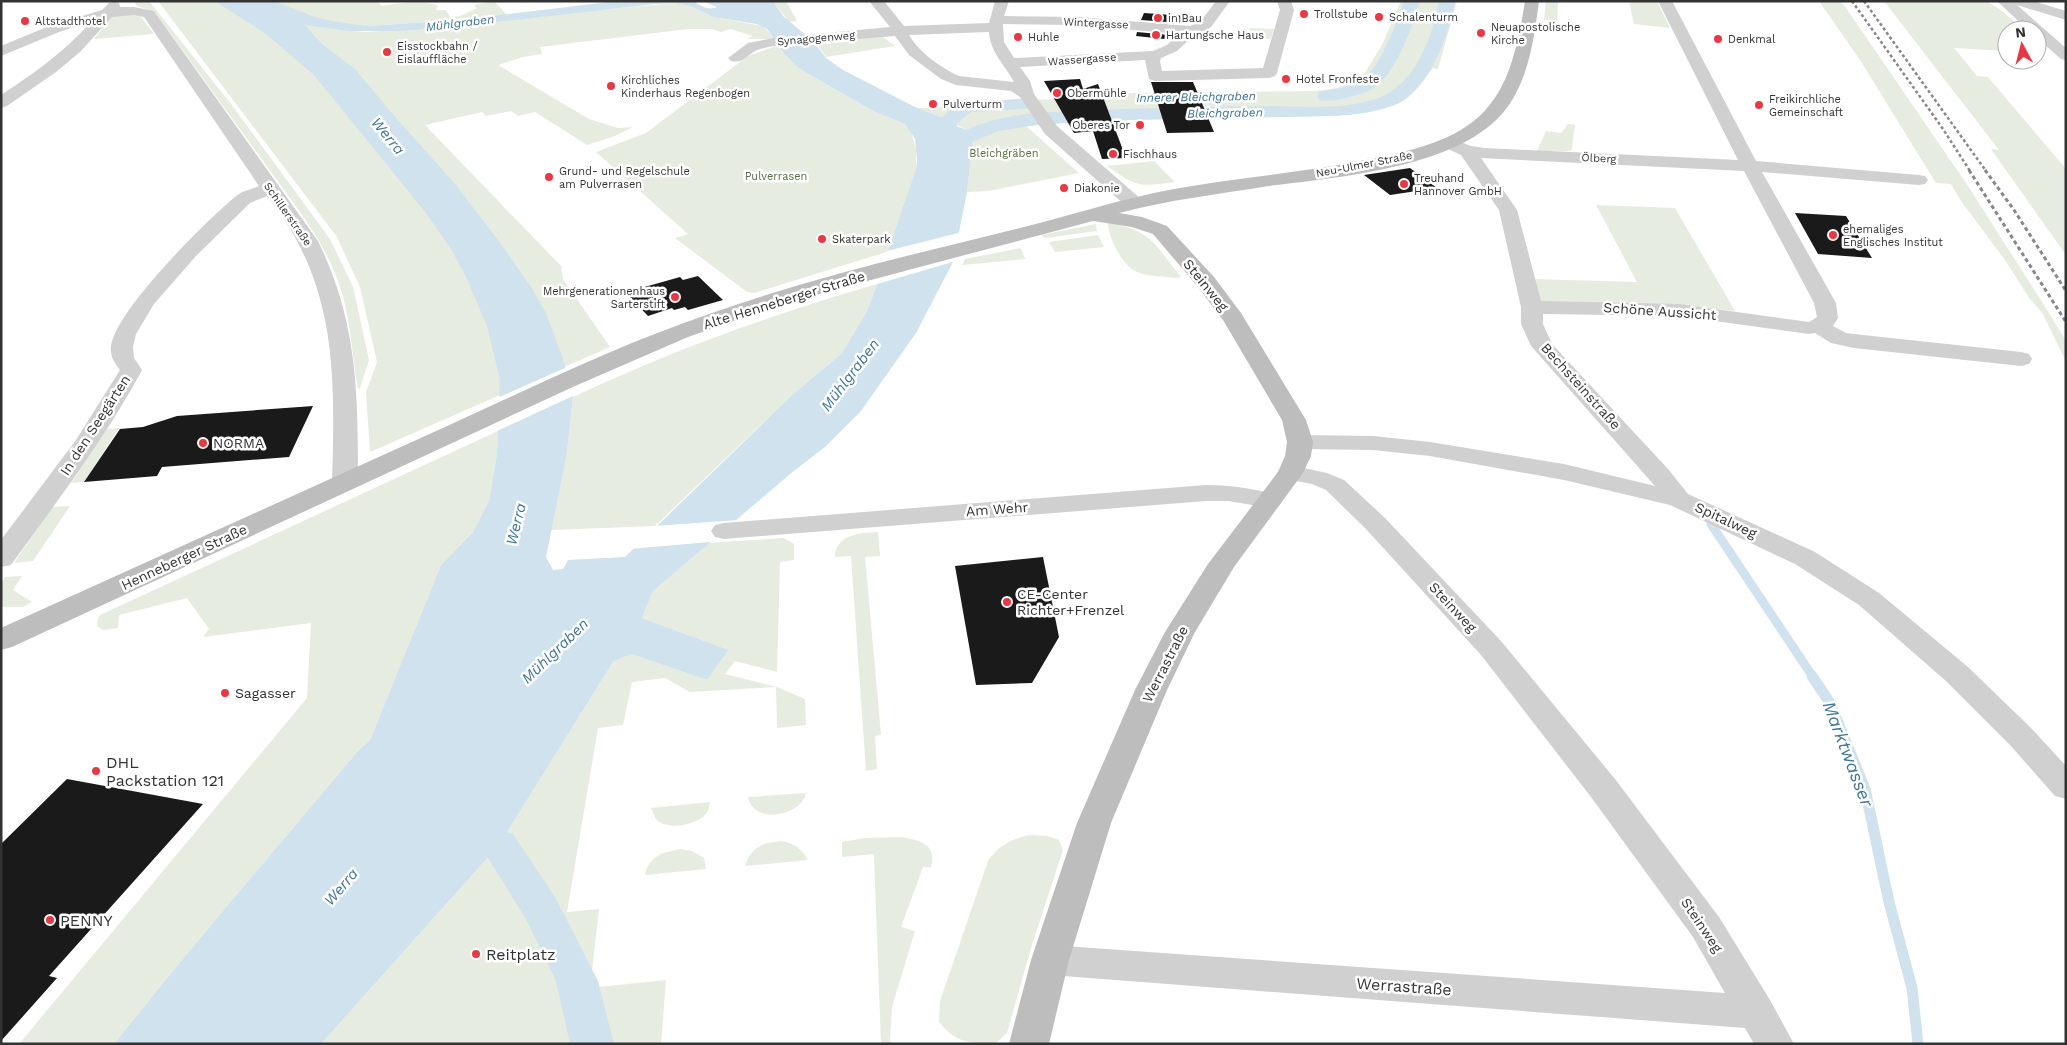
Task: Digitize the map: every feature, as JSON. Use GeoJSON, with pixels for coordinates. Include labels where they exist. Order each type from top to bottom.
{"type":"FeatureCollection","features":[{"type":"Feature","properties":{"kind":"main road","name":"Neu-Ulmer Straße"},"geometry":{"type":"LineString","coordinates":[[1134,203],[1458,147],[1469,134],[1498,111],[1513,86],[1524,55],[1532,1]]}},
{"type":"Feature","properties":{"kind":"main road"},"geometry":{"type":"LineString","coordinates":[[1090,217],[1136,221],[1160,229],[1163,210],[1167,201],[1178,194]]}},
{"type":"Feature","properties":{"kind":"main road","name":"Alte Henneberger Straße"},"geometry":{"type":"LineString","coordinates":[[364,474],[593,369],[726,316],[868,274],[1090,217],[1134,203]]}},
{"type":"Feature","properties":{"kind":"main road","name":"Steinweg"},"geometry":{"type":"LineString","coordinates":[[1134,203],[1160,229],[1206,282],[1233,318],[1285,403],[1294,420],[1300,442]]}},
{"type":"Feature","properties":{"kind":"main road"},"geometry":{"type":"LineString","coordinates":[[1280,486],[1298,456],[1300,442]]}},
{"type":"Feature","properties":{"kind":"main road","name":"Henneberger Straße"},"geometry":{"type":"LineString","coordinates":[[1,640],[364,474]]}},
{"type":"Feature","properties":{"kind":"main road","name":"Werrastraße"},"geometry":{"type":"LineString","coordinates":[[1029,1044],[1050,960],[1094,823],[1151,690],[1180,632],[1217,571],[1280,486]]}},
{"type":"Feature","properties":{"kind":"street"},"geometry":{"type":"LineString","coordinates":[[876,1],[886,11],[914,52],[947,76],[956,80],[1015,87],[1134,203]]}},
{"type":"Feature","properties":{"kind":"street"},"geometry":{"type":"LineString","coordinates":[[1002,1],[995,24],[997,42],[1022,81],[1036,109]]}},
{"type":"Feature","properties":{"kind":"street"},"geometry":{"type":"LineString","coordinates":[[1222,1],[1212,18],[1196,31],[1188,33],[1172,48],[1155,55],[1152,61],[1155,76],[1269,74],[1287,10],[1284,1]]}},
{"type":"Feature","properties":{"kind":"street"},"geometry":{"type":"LineString","coordinates":[[1665,1],[1750,166],[1829,312],[1824,323],[1818,326]]}},
{"type":"Feature","properties":{"kind":"street"},"geometry":{"type":"LineString","coordinates":[[2004,1],[2026,20]]}},
{"type":"Feature","properties":{"kind":"street"},"geometry":{"type":"LineString","coordinates":[[2018,1],[2066,16]]}},
{"type":"Feature","properties":{"kind":"street"},"geometry":{"type":"LineString","coordinates":[[1,52],[83,16],[116,4]]}},
{"type":"Feature","properties":{"kind":"street"},"geometry":{"type":"LineString","coordinates":[[1,103],[51,69],[75,49],[116,4]]}},
{"type":"Feature","properties":{"kind":"street","name":"Schillerstraße"},"geometry":{"type":"LineString","coordinates":[[116,4],[143,10],[149,14],[308,240],[328,288],[336,323],[346,397],[364,474]]}},
{"type":"Feature","properties":{"kind":"street","name":"Wintergasse"},"geometry":{"type":"LineString","coordinates":[[900,31],[995,24],[1078,21],[1196,31]]}},
{"type":"Feature","properties":{"kind":"street","name":"Synagogenweg"},"geometry":{"type":"LineString","coordinates":[[736,58],[753,46],[774,42],[900,31]]}},
{"type":"Feature","properties":{"kind":"street"},"geometry":{"type":"LineString","coordinates":[[2047,39],[2066,56]]}},
{"type":"Feature","properties":{"kind":"street","name":"Wassergasse"},"geometry":{"type":"LineString","coordinates":[[1009,63],[1155,55]]}},
{"type":"Feature","properties":{"kind":"street","name":"Ölberg"},"geometry":{"type":"LineString","coordinates":[[1458,147],[1485,153],[1750,166]]}},
{"type":"Feature","properties":{"kind":"street","name":"Bechsteinstraße"},"geometry":{"type":"LineString","coordinates":[[1458,147],[1508,210],[1532,307],[1532,324],[1542,346],[1660,474],[1679,498]]}},
{"type":"Feature","properties":{"kind":"street"},"geometry":{"type":"LineString","coordinates":[[1750,166],[1919,180]]}},
{"type":"Feature","properties":{"kind":"street","name":"In den Seegärten"},"geometry":{"type":"LineString","coordinates":[[1,559],[49,494],[120,389],[130,370],[123,358],[122,346],[125,334],[146,301],[189,252],[243,199],[270,188]]}},
{"type":"Feature","properties":{"kind":"street","name":"Schöne Aussicht"},"geometry":{"type":"LineString","coordinates":[[1532,307],[1679,310],[1794,327],[1818,326]]}},
{"type":"Feature","properties":{"kind":"street"},"geometry":{"type":"LineString","coordinates":[[1818,326],[1839,338],[1854,342],[2021,359]]}},
{"type":"Feature","properties":{"kind":"street","name":"Spitalweg"},"geometry":{"type":"LineString","coordinates":[[1300,442],[1373,443],[1430,449],[1564,472],[1679,498],[1805,558],[1869,599],[1958,674],[1997,712],[2066,786]]}},
{"type":"Feature","properties":{"kind":"street","name":"Steinweg"},"geometry":{"type":"LineString","coordinates":[[1280,486],[1318,478],[1335,485],[1375,523],[1491,648],[1603,788],[1706,927],[1775,1044]]}},
{"type":"Feature","properties":{"kind":"street","name":"Am Wehr"},"geometry":{"type":"LineString","coordinates":[[724,531],[1206,493],[1228,493],[1280,486]]}},
{"type":"Feature","properties":{"kind":"street","name":"Werrastraße"},"geometry":{"type":"LineString","coordinates":[[1050,960],[1757,1012]]}},
{"type":"Feature","properties":{"kind":"green space"},"geometry":{"type":"Polygon","coordinates":[[[134,1],[149,1],[231,104],[330,239],[353,287],[369,360],[360,388],[358,389],[345,304],[336,276],[318,239],[155,12],[137,6],[134,1]]]}},
{"type":"Feature","properties":{"kind":"green space"},"geometry":{"type":"Polygon","coordinates":[[[158,1],[377,1],[382,6],[419,3],[438,6],[436,10],[446,10],[450,17],[460,16],[477,8],[474,5],[494,1],[507,15],[366,26],[351,31],[365,32],[461,26],[674,3],[690,6],[713,17],[763,26],[775,39],[746,39],[753,36],[731,29],[721,32],[712,29],[688,29],[540,47],[542,54],[523,57],[498,65],[589,119],[618,128],[633,127],[615,136],[587,145],[535,112],[518,116],[511,111],[486,116],[482,112],[425,125],[561,266],[563,279],[610,347],[370,452],[366,392],[377,362],[360,287],[337,237],[158,1]]]}},
{"type":"Feature","properties":{"kind":"green space"},"geometry":{"type":"Polygon","coordinates":[[[773,1],[786,1],[797,21],[789,22],[773,1]]]}},
{"type":"Feature","properties":{"kind":"green space","name":"Bleichgräben"},"geometry":{"type":"Polygon","coordinates":[[[1401,1],[1457,1],[1438,69],[1433,68],[1406,99],[1395,105],[1376,110],[1299,116],[1123,118],[1026,126],[1079,173],[988,191],[967,192],[973,138],[976,134],[957,125],[953,117],[941,117],[918,108],[936,108],[945,106],[944,104],[1080,98],[1107,94],[1109,98],[1126,97],[1125,93],[1316,91],[1337,88],[1350,83],[1365,73],[1383,43],[1401,1]]]}},
{"type":"Feature","properties":{"kind":"green space"},"geometry":{"type":"Polygon","coordinates":[[[1546,1],[1558,1],[1557,22],[1544,20],[1546,1]]]}},
{"type":"Feature","properties":{"kind":"green space"},"geometry":{"type":"Polygon","coordinates":[[[1629,1],[1657,1],[1670,28],[1634,24],[1629,1]]]}},
{"type":"Feature","properties":{"kind":"green space"},"geometry":{"type":"Polygon","coordinates":[[[1819,1],[1838,1],[1844,5],[1968,186],[2066,341],[2066,362],[2043,314],[2030,299],[1951,184],[1936,183],[1860,60],[1819,1]]]}},
{"type":"Feature","properties":{"kind":"green space"},"geometry":{"type":"Polygon","coordinates":[[[1884,1],[1986,1],[2013,20],[1997,20],[1997,50],[1954,48],[1977,76],[1988,77],[2066,169],[2066,255],[1991,149],[1999,150],[1884,1]]]}},
{"type":"Feature","properties":{"kind":"green space"},"geometry":{"type":"Polygon","coordinates":[[[138,13],[154,34],[94,39],[113,15],[138,13]]]}},
{"type":"Feature","properties":{"kind":"green space"},"geometry":{"type":"Polygon","coordinates":[[[1250,28],[1274,29],[1271,39],[1241,40],[1244,31],[1250,31],[1250,28]]]}},
{"type":"Feature","properties":{"kind":"green space"},"geometry":{"type":"Polygon","coordinates":[[[883,37],[895,46],[826,57],[813,40],[823,39],[826,44],[846,41],[845,38],[883,37]]]}},
{"type":"Feature","properties":{"kind":"green space","name":"Pulverrasen"},"geometry":{"type":"Polygon","coordinates":[[[779,45],[798,68],[875,112],[905,124],[911,131],[916,149],[916,169],[890,251],[754,293],[747,292],[675,238],[688,234],[596,152],[646,133],[748,56],[779,45]]]}},
{"type":"Feature","properties":{"kind":"green space"},"geometry":{"type":"Polygon","coordinates":[[[1568,124],[1575,125],[1572,149],[1570,151],[1537,151],[1546,131],[1561,133],[1568,124]]]}},
{"type":"Feature","properties":{"kind":"green space"},"geometry":{"type":"Polygon","coordinates":[[[1154,161],[1175,182],[1153,185],[1139,184],[1132,182],[1107,166],[1154,161]]]}},
{"type":"Feature","properties":{"kind":"green space"},"geometry":{"type":"Polygon","coordinates":[[[1596,205],[1675,208],[1735,311],[1686,306],[1539,303],[1532,279],[1637,282],[1596,205]]]}},
{"type":"Feature","properties":{"kind":"green space"},"geometry":{"type":"Polygon","coordinates":[[[1108,223],[1123,226],[1144,235],[1158,248],[1181,277],[1151,276],[1141,274],[1132,269],[1117,251],[1108,223]]]}},
{"type":"Feature","properties":{"kind":"green space"},"geometry":{"type":"Polygon","coordinates":[[[1096,224],[1097,231],[1045,238],[1041,235],[1096,224]]]}},
{"type":"Feature","properties":{"kind":"green space"},"geometry":{"type":"Polygon","coordinates":[[[1098,235],[1104,247],[1055,252],[1049,242],[1098,235]]]}},
{"type":"Feature","properties":{"kind":"green space"},"geometry":{"type":"Polygon","coordinates":[[[1021,248],[1025,259],[962,265],[965,259],[1021,248]]]}},
{"type":"Feature","properties":{"kind":"green space"},"geometry":{"type":"Polygon","coordinates":[[[877,284],[867,311],[842,353],[792,395],[655,526],[550,530],[567,453],[573,397],[647,364],[723,334],[877,284]]]}},
{"type":"Feature","properties":{"kind":"green space"},"geometry":{"type":"Polygon","coordinates":[[[119,428],[84,482],[71,483],[107,429],[119,428]]]}},
{"type":"Feature","properties":{"kind":"green space"},"geometry":{"type":"Polygon","coordinates":[[[498,431],[497,453],[489,501],[473,532],[441,565],[370,740],[357,752],[114,1044],[19,1044],[307,698],[311,623],[203,637],[209,629],[187,598],[119,615],[118,628],[103,630],[98,627],[97,621],[100,615],[498,431]]]}},
{"type":"Feature","properties":{"kind":"green space"},"geometry":{"type":"Polygon","coordinates":[[[70,506],[33,561],[14,563],[52,507],[70,506]]]}},
{"type":"Feature","properties":{"kind":"green space"},"geometry":{"type":"Polygon","coordinates":[[[878,532],[880,556],[865,557],[881,735],[875,736],[877,769],[866,771],[851,556],[835,557],[836,549],[844,539],[857,534],[878,532]]]}},
{"type":"Feature","properties":{"kind":"green space"},"geometry":{"type":"Polygon","coordinates":[[[784,538],[794,544],[794,560],[780,562],[777,672],[735,661],[725,674],[777,687],[805,699],[806,725],[777,728],[776,687],[690,692],[665,678],[632,682],[623,725],[598,728],[567,912],[599,909],[590,988],[666,980],[661,1044],[321,1044],[499,845],[613,662],[631,654],[707,680],[729,650],[642,618],[653,591],[708,543],[784,538]]]}},
{"type":"Feature","properties":{"kind":"green space"},"geometry":{"type":"Polygon","coordinates":[[[22,576],[13,590],[32,602],[23,607],[1,607],[1,583],[5,577],[22,576]]]}},
{"type":"Feature","properties":{"kind":"green space"},"geometry":{"type":"Polygon","coordinates":[[[806,793],[802,802],[795,808],[788,812],[771,815],[756,810],[751,805],[748,797],[806,793]]]}},
{"type":"Feature","properties":{"kind":"green space"},"geometry":{"type":"Polygon","coordinates":[[[710,802],[704,816],[687,824],[673,826],[661,823],[656,819],[651,808],[710,802]]]}},
{"type":"Feature","properties":{"kind":"green space"},"geometry":{"type":"Polygon","coordinates":[[[1030,835],[1047,836],[1059,840],[1063,850],[1032,945],[1007,1033],[995,1044],[970,1042],[957,1038],[939,1022],[940,1001],[988,861],[1006,844],[1017,838],[1030,835]]]}},
{"type":"Feature","properties":{"kind":"green space"},"geometry":{"type":"Polygon","coordinates":[[[902,837],[926,845],[932,853],[932,859],[931,867],[923,867],[901,927],[915,931],[892,1007],[890,1040],[892,1044],[881,1044],[874,854],[842,857],[842,842],[865,838],[902,837]]]}},
{"type":"Feature","properties":{"kind":"green space"},"geometry":{"type":"Polygon","coordinates":[[[782,841],[797,847],[808,860],[745,866],[751,854],[759,847],[782,841]]]}},
{"type":"Feature","properties":{"kind":"green space"},"geometry":{"type":"Polygon","coordinates":[[[681,849],[692,851],[704,858],[706,869],[645,875],[653,859],[668,852],[681,849]]]}},
{"type":"Feature","properties":{"kind":"water"},"geometry":{"type":"Polygon","coordinates":[[[215,1],[274,1],[312,16],[366,26],[458,20],[618,1],[695,1],[701,6],[714,8],[717,7],[702,1],[773,1],[784,17],[812,40],[826,58],[843,70],[915,107],[941,117],[957,119],[957,126],[976,134],[973,138],[967,192],[953,262],[916,333],[861,411],[825,447],[790,474],[653,591],[642,618],[729,650],[707,680],[631,654],[613,662],[499,845],[321,1044],[114,1044],[357,752],[370,740],[441,565],[473,532],[489,501],[497,453],[500,379],[487,326],[466,277],[451,249],[426,213],[314,75],[266,34],[215,1]],[[674,3],[655,4],[461,26],[398,31],[349,31],[305,25],[322,44],[355,69],[455,184],[498,240],[531,287],[546,313],[562,356],[573,397],[567,453],[546,557],[553,570],[563,569],[568,560],[625,557],[792,395],[842,353],[867,311],[916,169],[915,139],[905,124],[875,112],[798,68],[784,53],[767,29],[757,24],[713,17],[690,6],[674,3]]]}},
{"type":"Feature","properties":{"kind":"pier"},"geometry":{"type":"Polygon","coordinates":[[[962,232],[956,261],[874,285],[887,251],[962,232]]]}},
{"type":"Feature","properties":{"kind":"pier"},"geometry":{"type":"Polygon","coordinates":[[[567,367],[575,395],[495,432],[497,398],[567,367]]]}},
{"type":"Feature","properties":{"kind":"pier"},"geometry":{"type":"Polygon","coordinates":[[[737,520],[710,542],[630,549],[655,526],[737,520]]]}},
{"type":"Feature","properties":{"kind":"building","name":"in Bau"},"geometry":{"type":"Polygon","coordinates":[[[1144,13],[1186,16],[1179,23],[1141,20],[1144,13]]]}},
{"type":"Feature","properties":{"kind":"building"},"geometry":{"type":"Polygon","coordinates":[[[1137,32],[1169,35],[1164,39],[1136,36],[1137,32]]]}},
{"type":"Feature","properties":{"kind":"building"},"geometry":{"type":"Polygon","coordinates":[[[1080,79],[1083,89],[1098,84],[1126,158],[1102,159],[1093,131],[1074,133],[1044,81],[1080,79]]]}},
{"type":"Feature","properties":{"kind":"building"},"geometry":{"type":"Polygon","coordinates":[[[1151,82],[1193,82],[1214,132],[1167,133],[1151,82]]]}},
{"type":"Feature","properties":{"kind":"building","name":"Treuhand Hannover GmbH"},"geometry":{"type":"Polygon","coordinates":[[[1410,168],[1437,188],[1390,195],[1364,175],[1410,168]]]}},
{"type":"Feature","properties":{"kind":"building","name":"ehemaliges Englisches Institut"},"geometry":{"type":"Polygon","coordinates":[[[1795,213],[1846,216],[1872,258],[1818,254],[1795,213]]]}},
{"type":"Feature","properties":{"kind":"building","name":"Mehrgenerationenhaus Sarterstift"},"geometry":{"type":"Polygon","coordinates":[[[698,276],[723,300],[688,310],[685,307],[674,310],[672,308],[648,316],[628,295],[636,293],[634,290],[680,277],[683,280],[698,276]]]}},
{"type":"Feature","properties":{"kind":"building","name":"NORMA"},"geometry":{"type":"Polygon","coordinates":[[[313,406],[289,457],[162,467],[157,476],[84,482],[120,429],[143,427],[177,416],[313,406]]]}},
{"type":"Feature","properties":{"kind":"building","name":"CE-Center Richter+Frenzel"},"geometry":{"type":"Polygon","coordinates":[[[1043,557],[1059,637],[1032,683],[976,685],[955,566],[1043,557]]]}},
{"type":"Feature","properties":{"kind":"building","name":"PENNY"},"geometry":{"type":"Polygon","coordinates":[[[67,779],[203,804],[49,976],[57,978],[1,1041],[1,844],[67,779]]]}},
{"type":"Feature","properties":{"kind":"waterway","name":"Innerer Bleichgraben"},"geometry":{"type":"LineString","coordinates":[[1326,96],[1361,88],[1376,77],[1395,44],[1412,1]]}},
{"type":"Feature","properties":{"kind":"waterway","name":"Bleichgraben"},"geometry":{"type":"LineString","coordinates":[[946,147],[991,127],[1032,119],[1135,114],[1336,111],[1368,107],[1382,103],[1394,98],[1404,90],[1422,68],[1436,41],[1445,14],[1447,1]]}},
{"type":"Feature","properties":{"kind":"waterway","name":"Innerer Bleichgraben"},"geometry":{"type":"LineString","coordinates":[[937,130],[966,107],[1031,104]]}},
{"type":"Feature","properties":{"kind":"waterway","name":"Marktwasser"},"geometry":{"type":"LineString","coordinates":[[1711,524],[1813,677]]}},
{"type":"Feature","properties":{"kind":"waterway","name":"Marktwasser"},"geometry":{"type":"LineString","coordinates":[[1812,676],[1830,703],[1865,789],[1889,902],[1912,988],[1918,1044]]}},
{"type":"Feature","properties":{"kind":"waterway"},"geometry":{"type":"LineString","coordinates":[[499,845],[541,909],[577,981],[592,1044]]}},
{"type":"Feature","properties":{"kind":"railway"},"geometry":{"type":"LineString","coordinates":[[1852,1],[1943,129],[1970,171]]}},
{"type":"Feature","properties":{"kind":"railway"},"geometry":{"type":"LineString","coordinates":[[1864,1],[1986,171]]}},
{"type":"Feature","properties":{"kind":"railway"},"geometry":{"type":"LineString","coordinates":[[1969,170],[2066,322]]}},
{"type":"Feature","properties":{"kind":"railway"},"geometry":{"type":"LineString","coordinates":[[1985,170],[2014,210],[2066,291]]}},
{"type":"Feature","properties":{"kind":"place","name":"Trollstube"},"geometry":{"type":"Point","coordinates":[1304,14]}},
{"type":"Feature","properties":{"kind":"place","name":"Schalenturm"},"geometry":{"type":"Point","coordinates":[1379,17]}},
{"type":"Feature","properties":{"kind":"place","name":"in Bau"},"geometry":{"type":"Point","coordinates":[1158,18]}},
{"type":"Feature","properties":{"kind":"place","name":"Altstadthotel"},"geometry":{"type":"Point","coordinates":[25,21]}},
{"type":"Feature","properties":{"kind":"place","name":"Neuapostolische Kirche"},"geometry":{"type":"Point","coordinates":[1481,33]}},
{"type":"Feature","properties":{"kind":"place","name":"Hartungsche Haus"},"geometry":{"type":"Point","coordinates":[1156,35]}},
{"type":"Feature","properties":{"kind":"place","name":"Huhle"},"geometry":{"type":"Point","coordinates":[1018,37]}},
{"type":"Feature","properties":{"kind":"place","name":"Denkmal"},"geometry":{"type":"Point","coordinates":[1718,39]}},
{"type":"Feature","properties":{"kind":"place","name":"Eisstockbahn / Eislauffläche"},"geometry":{"type":"Point","coordinates":[387,52]}},
{"type":"Feature","properties":{"kind":"place","name":"Hotel Fronfeste"},"geometry":{"type":"Point","coordinates":[1286,79]}},
{"type":"Feature","properties":{"kind":"place","name":"Kirchliches Kinderhaus Regenbogen"},"geometry":{"type":"Point","coordinates":[611,86]}},
{"type":"Feature","properties":{"kind":"place","name":"Obermühle"},"geometry":{"type":"Point","coordinates":[1057,93]}},
{"type":"Feature","properties":{"kind":"place","name":"Pulverturm"},"geometry":{"type":"Point","coordinates":[933,104]}},
{"type":"Feature","properties":{"kind":"place","name":"Freikirchliche Gemeinschaft"},"geometry":{"type":"Point","coordinates":[1759,105]}},
{"type":"Feature","properties":{"kind":"place","name":"Oberes Tor"},"geometry":{"type":"Point","coordinates":[1140,125]}},
{"type":"Feature","properties":{"kind":"place","name":"Fischhaus"},"geometry":{"type":"Point","coordinates":[1113,154]}},
{"type":"Feature","properties":{"kind":"place","name":"Grund- und Regelschule am Pulverrasen"},"geometry":{"type":"Point","coordinates":[549,177]}},
{"type":"Feature","properties":{"kind":"place","name":"Treuhand Hannover GmbH"},"geometry":{"type":"Point","coordinates":[1404,184]}},
{"type":"Feature","properties":{"kind":"place","name":"Diakonie"},"geometry":{"type":"Point","coordinates":[1064,188]}},
{"type":"Feature","properties":{"kind":"place","name":"ehemaliges Englisches Institut"},"geometry":{"type":"Point","coordinates":[1833,235]}},
{"type":"Feature","properties":{"kind":"place","name":"Skaterpark"},"geometry":{"type":"Point","coordinates":[822,239]}},
{"type":"Feature","properties":{"kind":"place","name":"Mehrgenerationenhaus Sarterstift"},"geometry":{"type":"Point","coordinates":[675,297]}},
{"type":"Feature","properties":{"kind":"place","name":"NORMA"},"geometry":{"type":"Point","coordinates":[203,443]}},
{"type":"Feature","properties":{"kind":"place","name":"CE-Center Richter+Frenzel"},"geometry":{"type":"Point","coordinates":[1007,602]}},
{"type":"Feature","properties":{"kind":"place","name":"Sagasser"},"geometry":{"type":"Point","coordinates":[225,693]}},
{"type":"Feature","properties":{"kind":"place","name":"DHL Packstation 121"},"geometry":{"type":"Point","coordinates":[96,771]}},
{"type":"Feature","properties":{"kind":"place","name":"PENNY"},"geometry":{"type":"Point","coordinates":[50,920]}},
{"type":"Feature","properties":{"kind":"place","name":"Reitplatz"},"geometry":{"type":"Point","coordinates":[476,954]}},
{"type":"Feature","properties":{"kind":"water label","name":"Mühlgraben"},"geometry":{"type":"Point","coordinates":[460,23]}},
{"type":"Feature","properties":{"kind":"water label","name":"Werra"},"geometry":{"type":"Point","coordinates":[388,136]}},
{"type":"Feature","properties":{"kind":"water label","name":"Mühlgraben"},"geometry":{"type":"Point","coordinates":[850,375]}},
{"type":"Feature","properties":{"kind":"water label","name":"Werra"},"geometry":{"type":"Point","coordinates":[516,524]}},
{"type":"Feature","properties":{"kind":"water label","name":"Mühlgraben"},"geometry":{"type":"Point","coordinates":[555,651]}},
{"type":"Feature","properties":{"kind":"water label","name":"Werra"},"geometry":{"type":"Point","coordinates":[341,887]}}]}
